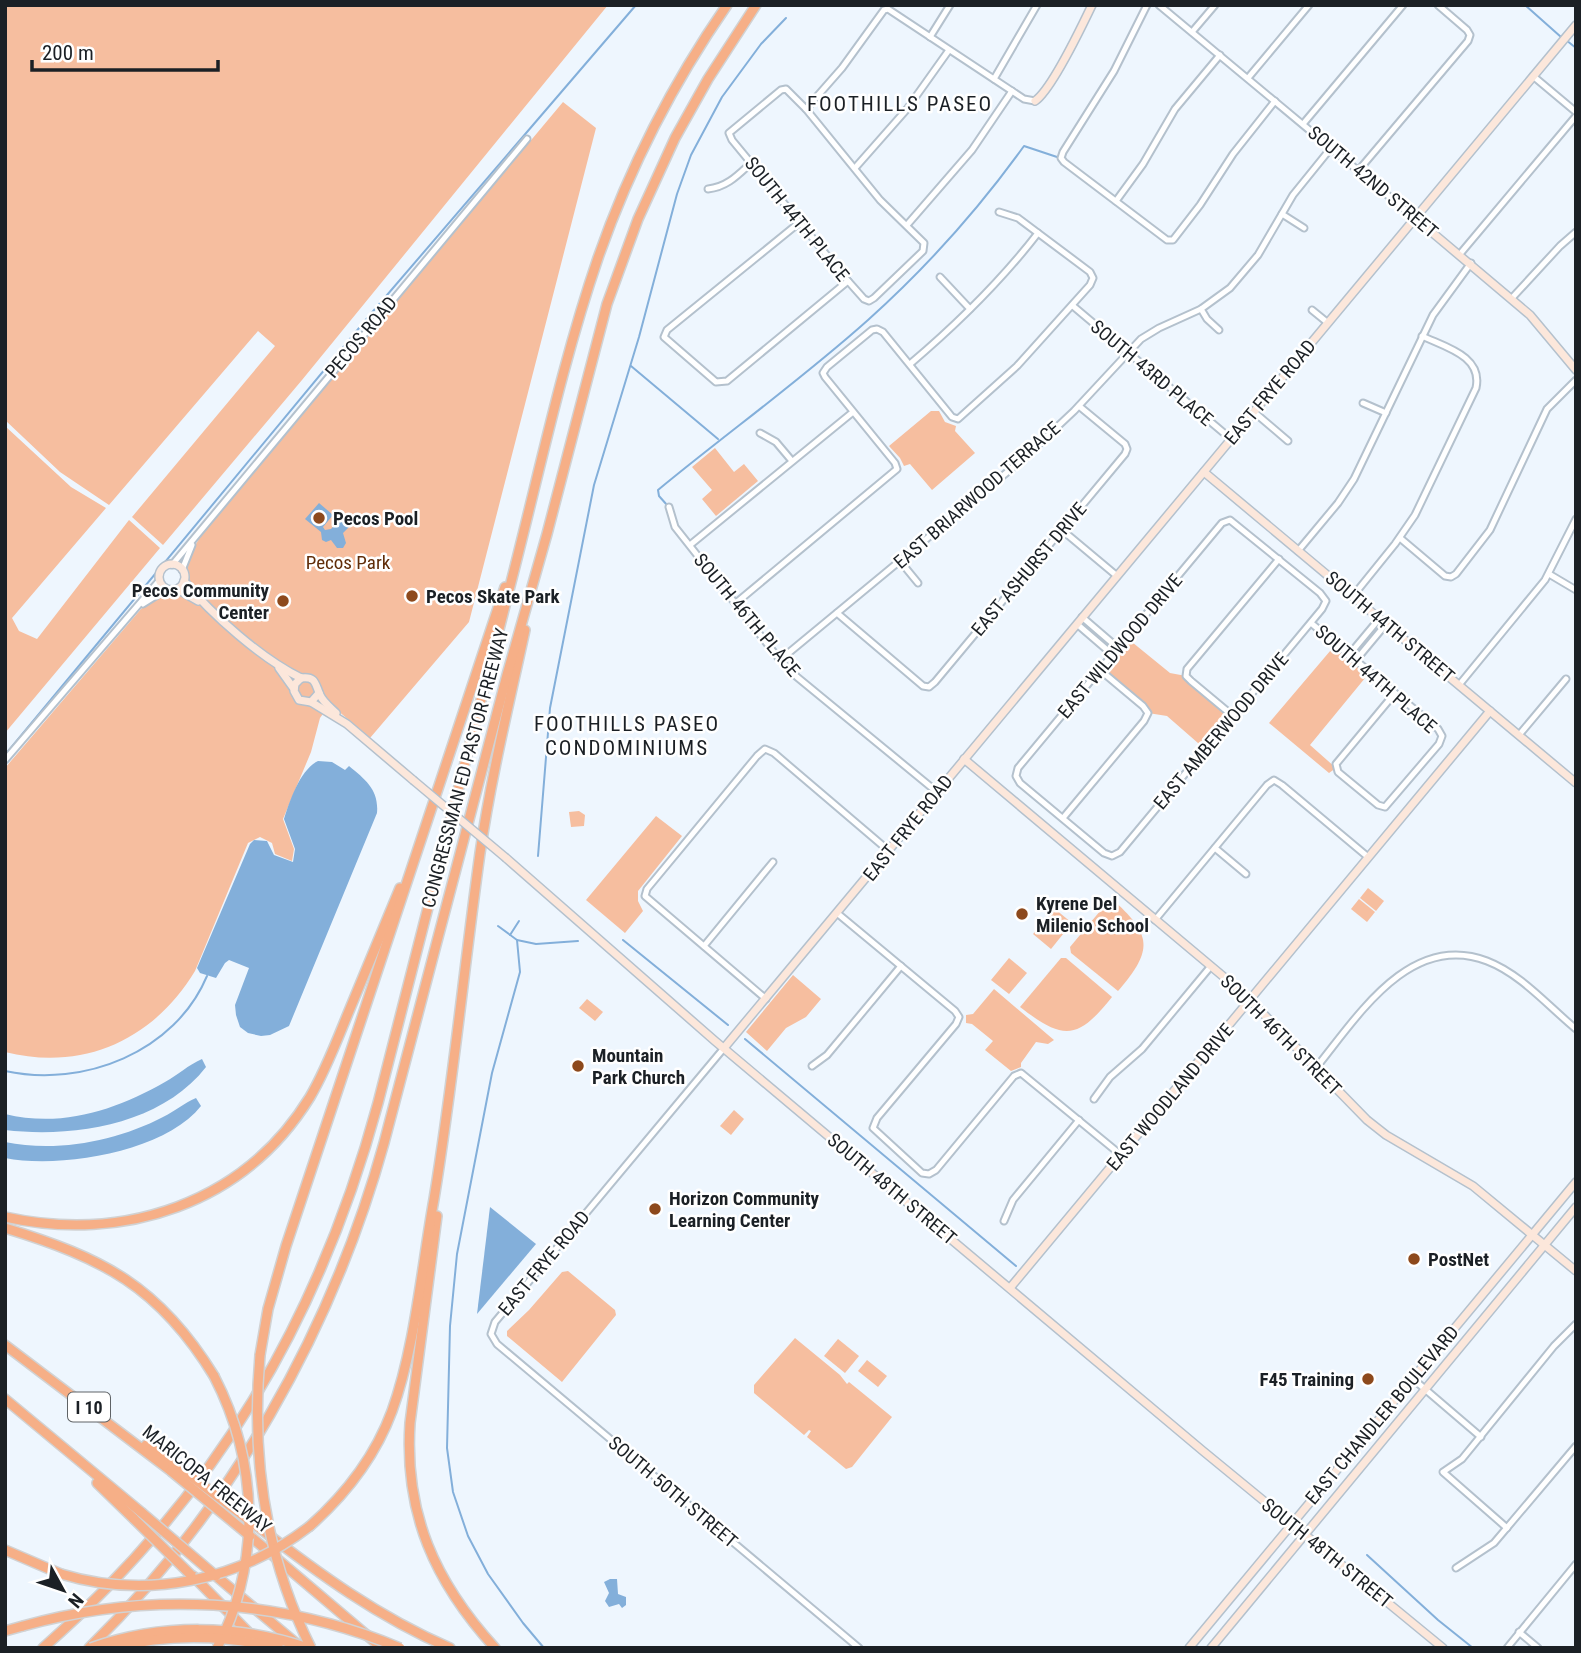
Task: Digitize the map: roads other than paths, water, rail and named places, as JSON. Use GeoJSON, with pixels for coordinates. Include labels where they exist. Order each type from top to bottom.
{"type":"FeatureCollection","features":[{"type":"Feature","properties":{"kind":"highway","name":"CONGRESSMAN ED PASTOR FREEWAY"},"geometry":{"type":"LineString","coordinates":[[43,1648],[120,1575],[180,1506],[233,1433],[280,1356],[315,1284],[345,1211],[378,1103],[578,321],[615,214],[669,101],[727,5]]}},
{"type":"Feature","properties":{"kind":"highway","name":"CONGRESSMAN ED PASTOR FREEWAY"},"geometry":{"type":"LineString","coordinates":[[90,1648],[132,1604],[191,1533],[247,1452],[282,1394],[323,1313],[357,1229],[390,1122],[506,675],[547,534],[601,326],[634,230],[656,178],[686,118],[756,5]]}},
{"type":"Feature","properties":{"kind":"highway"},"geometry":{"type":"LineString","coordinates":[[309,1648],[281,1574],[263,1496],[257,1438],[260,1355],[268,1309],[281,1261],[523,530]]}},
{"type":"Feature","properties":{"kind":"highway"},"geometry":{"type":"LineString","coordinates":[[5,1550],[61,1574],[101,1583],[163,1585],[228,1571],[258,1559],[310,1526],[332,1506],[360,1471],[379,1441],[393,1409],[411,1333],[440,1162],[485,820],[547,534]]}},
{"type":"Feature","properties":{"kind":"highway"},"geometry":{"type":"LineString","coordinates":[[5,1217],[69,1226],[115,1224],[150,1217],[204,1195],[235,1177],[262,1155],[299,1114],[321,1077],[423,831]]}},
{"type":"Feature","properties":{"kind":"highway"},"geometry":{"type":"LineString","coordinates":[[440,1162],[439,1200],[410,1423],[411,1479],[419,1522],[435,1564],[457,1603],[493,1646]]}},
{"type":"Feature","properties":{"kind":"highway"},"geometry":{"type":"LineString","coordinates":[[5,1228],[81,1254],[127,1280],[154,1301],[178,1326],[214,1376],[238,1433],[245,1466],[249,1511],[248,1545],[242,1581],[232,1614],[217,1648]]}},
{"type":"Feature","properties":{"kind":"highway","name":"MARICOPA FREEWAY"},"geometry":{"type":"LineString","coordinates":[[5,1345],[118,1430],[174,1468],[382,1648]]}},
{"type":"Feature","properties":{"kind":"highway","name":"I 10"},"geometry":{"type":"LineString","coordinates":[[5,1399],[137,1516]]}},
{"type":"Feature","properties":{"kind":"highway"},"geometry":{"type":"LineString","coordinates":[[174,1468],[360,1602],[408,1629],[450,1648]]}},
{"type":"Feature","properties":{"kind":"highway"},"geometry":{"type":"LineString","coordinates":[[137,1516],[263,1648]]}},
{"type":"Feature","properties":{"kind":"highway"},"geometry":{"type":"LineString","coordinates":[[137,1516],[216,1576],[302,1648]]}},
{"type":"Feature","properties":{"kind":"highway"},"geometry":{"type":"LineString","coordinates":[[5,1631],[64,1615],[109,1608],[167,1604],[211,1605],[270,1611],[320,1621],[400,1648]]}},
{"type":"Feature","properties":{"kind":"highway"},"geometry":{"type":"LineString","coordinates":[[90,1648],[149,1633],[199,1629],[244,1633],[309,1648]]}},
{"type":"Feature","properties":{"kind":"highway"},"geometry":{"type":"LineString","coordinates":[[114,1648],[152,1640],[189,1637],[239,1640],[279,1648]]}},
{"type":"Feature","properties":{"kind":"street"},"geometry":{"type":"LineString","coordinates":[[930,37],[950,5]]}},
{"type":"Feature","properties":{"kind":"street"},"geometry":{"type":"LineString","coordinates":[[994,79],[1037,5]]}},
{"type":"Feature","properties":{"kind":"street"},"geometry":{"type":"LineString","coordinates":[[1012,91],[972,150],[907,225],[880,200],[806,109],[842,68],[884,10],[888,9],[948,50],[994,79],[1012,91],[1024,99],[1035,102],[1055,73],[1092,5]]}},
{"type":"Feature","properties":{"kind":"street"},"geometry":{"type":"LineString","coordinates":[[1147,5],[1114,71],[1061,158],[1167,240],[1173,240],[1200,205],[1233,153],[1275,101]]}},
{"type":"Feature","properties":{"kind":"street","name":"SOUTH 42ND STREET"},"geometry":{"type":"LineString","coordinates":[[1159,5],[1512,298],[1541,327],[1576,370]]}},
{"type":"Feature","properties":{"kind":"street"},"geometry":{"type":"LineString","coordinates":[[1192,32],[1214,5]]}},
{"type":"Feature","properties":{"kind":"street"},"geometry":{"type":"LineString","coordinates":[[1248,78],[1308,5]]}},
{"type":"Feature","properties":{"kind":"street"},"geometry":{"type":"LineString","coordinates":[[1303,124],[1403,5]]}},
{"type":"Feature","properties":{"kind":"street"},"geometry":{"type":"LineString","coordinates":[[1359,171],[1468,41],[1470,35],[1467,30],[1438,5]]}},
{"type":"Feature","properties":{"kind":"street","name":"EAST FRYE ROAD"},"geometry":{"type":"LineString","coordinates":[[491,1334],[495,1322],[1576,25]]}},
{"type":"Feature","properties":{"kind":"street"},"geometry":{"type":"LineString","coordinates":[[855,168],[918,94],[948,50]]}},
{"type":"Feature","properties":{"kind":"street"},"geometry":{"type":"LineString","coordinates":[[1116,201],[1143,164],[1175,109],[1220,55]]}},
{"type":"Feature","properties":{"kind":"street"},"geometry":{"type":"LineString","coordinates":[[1460,254],[1576,114],[1533,76]]}},
{"type":"Feature","properties":{"kind":"street","name":"SOUTH 44TH PLACE"},"geometry":{"type":"LineString","coordinates":[[806,109],[786,89],[781,90],[729,133],[864,299],[869,301],[883,290],[925,247],[907,225]]}},
{"type":"Feature","properties":{"kind":"street","name":"PECOS ROAD"},"geometry":{"type":"LineString","coordinates":[[172,565],[527,139]]}},
{"type":"Feature","properties":{"kind":"street","name":"EAST BRIARWOOD TERRACE"},"geometry":{"type":"LineString","coordinates":[[780,660],[1023,459],[1079,406],[1149,333],[1201,309],[1230,288],[1251,266],[1301,184],[1331,148]]}},
{"type":"Feature","properties":{"kind":"street"},"geometry":{"type":"LineString","coordinates":[[708,189],[719,188],[729,182],[751,163]]}},
{"type":"Feature","properties":{"kind":"street"},"geometry":{"type":"LineString","coordinates":[[736,603],[897,469],[823,373],[827,367],[872,330],[877,329],[883,332],[952,417],[958,419],[1017,366],[1073,306],[1094,278],[1090,272],[1018,218],[999,212]]}},
{"type":"Feature","properties":{"kind":"street"},"geometry":{"type":"LineString","coordinates":[[1282,214],[1304,228]]}},
{"type":"Feature","properties":{"kind":"street"},"geometry":{"type":"LineString","coordinates":[[800,222],[667,330],[664,337],[716,382],[721,383],[727,381],[848,281]]}},
{"type":"Feature","properties":{"kind":"street"},"geometry":{"type":"LineString","coordinates":[[1512,298],[1576,232]]}},
{"type":"Feature","properties":{"kind":"street"},"geometry":{"type":"LineString","coordinates":[[910,364],[970,309],[1038,233]]}},
{"type":"Feature","properties":{"kind":"street"},"geometry":{"type":"LineString","coordinates":[[1298,551],[1347,491],[1365,460],[1422,336],[1446,294],[1471,264]]}},
{"type":"Feature","properties":{"kind":"street"},"geometry":{"type":"LineString","coordinates":[[940,277],[970,309]]}},
{"type":"Feature","properties":{"kind":"street","name":"SOUTH 43RD PLACE"},"geometry":{"type":"LineString","coordinates":[[1073,306],[1231,439]]}},
{"type":"Feature","properties":{"kind":"street"},"geometry":{"type":"LineString","coordinates":[[1201,309],[1219,330]]}},
{"type":"Feature","properties":{"kind":"street","name":"EAST FRYE ROAD"},"geometry":{"type":"LineString","coordinates":[[1312,310],[1328,323]]}},
{"type":"Feature","properties":{"kind":"street"},"geometry":{"type":"LineString","coordinates":[[1163,316],[1167,324]]}},
{"type":"Feature","properties":{"kind":"street"},"geometry":{"type":"LineString","coordinates":[[1353,596],[1400,538],[1429,491],[1477,380],[1476,372],[1468,359],[1422,336]]}},
{"type":"Feature","properties":{"kind":"street"},"geometry":{"type":"LineString","coordinates":[[1400,538],[1445,576],[1451,578],[1490,530],[1547,409],[1576,380]]}},
{"type":"Feature","properties":{"kind":"street"},"geometry":{"type":"LineString","coordinates":[[1363,403],[1385,413]]}},
{"type":"Feature","properties":{"kind":"street","name":"EAST ASHURST DRIVE"},"geometry":{"type":"LineString","coordinates":[[837,613],[923,687],[929,687],[1127,449],[1079,406]]}},
{"type":"Feature","properties":{"kind":"street"},"geometry":{"type":"LineString","coordinates":[[690,545],[853,412]]}},
{"type":"Feature","properties":{"kind":"street"},"geometry":{"type":"LineString","coordinates":[[1254,412],[1288,440]]}},
{"type":"Feature","properties":{"kind":"street"},"geometry":{"type":"LineString","coordinates":[[760,433],[776,442],[792,461]]}},
{"type":"Feature","properties":{"kind":"street","name":"SOUTH 44TH STREET"},"geometry":{"type":"LineString","coordinates":[[1204,472],[1574,779]]}},
{"type":"Feature","properties":{"kind":"street","name":"SOUTH 46TH PLACE"},"geometry":{"type":"LineString","coordinates":[[669,507],[675,527],[780,660],[937,792]]}},
{"type":"Feature","properties":{"kind":"street"},"geometry":{"type":"LineString","coordinates":[[1459,685],[1549,574],[1576,519]]}},
{"type":"Feature","properties":{"kind":"street","name":"SOUTH 44TH PLACE"},"geometry":{"type":"LineString","coordinates":[[1230,520],[1320,593],[1326,601]]}},
{"type":"Feature","properties":{"kind":"street","name":"EAST WILDWOOD DRIVE"},"geometry":{"type":"LineString","coordinates":[[1062,818],[1020,783],[1016,776],[1018,768],[1222,523],[1230,520]]}},
{"type":"Feature","properties":{"kind":"street"},"geometry":{"type":"LineString","coordinates":[[1062,530],[1117,576]]}},
{"type":"Feature","properties":{"kind":"street","name":"PECOS ROAD"},"geometry":{"type":"LineString","coordinates":[[182,570],[197,536]]}},
{"type":"Feature","properties":{"kind":"street"},"geometry":{"type":"LineString","coordinates":[[1233,716],[1186,676],[1187,669],[1279,559]]}},
{"type":"Feature","properties":{"kind":"street"},"geometry":{"type":"LineString","coordinates":[[900,561],[918,583]]}},
{"type":"Feature","properties":{"kind":"street"},"geometry":{"type":"LineString","coordinates":[[5,760],[159,581],[162,568],[172,565],[182,570],[184,581],[205,605],[274,663],[301,678],[314,680],[319,692],[311,702],[299,701],[294,689],[274,663]]}},
{"type":"Feature","properties":{"kind":"street"},"geometry":{"type":"LineString","coordinates":[[1549,574],[1576,590]]}},
{"type":"Feature","properties":{"kind":"street"},"geometry":{"type":"LineString","coordinates":[[159,581],[167,589]]}},
{"type":"Feature","properties":{"kind":"street"},"geometry":{"type":"LineString","coordinates":[[177,589],[184,581]]}},
{"type":"Feature","properties":{"kind":"street"},"geometry":{"type":"LineString","coordinates":[[135,610],[167,589],[177,589],[205,605]]}},
{"type":"Feature","properties":{"kind":"street","name":"EAST AMBERWOOD DRIVE"},"geometry":{"type":"LineString","coordinates":[[1062,818],[1104,853],[1112,856],[1120,852],[1326,601]]}},
{"type":"Feature","properties":{"kind":"street"},"geometry":{"type":"LineString","coordinates":[[1082,617],[1118,648]]}},
{"type":"Feature","properties":{"kind":"street"},"geometry":{"type":"LineString","coordinates":[[1349,655],[1383,621]]}},
{"type":"Feature","properties":{"kind":"street"},"geometry":{"type":"LineString","coordinates":[[1356,660],[1383,621]]}},
{"type":"Feature","properties":{"kind":"street","name":"SOUTH 44TH PLACE"},"geometry":{"type":"LineString","coordinates":[[1311,622],[1438,729],[1442,737],[1385,807],[1378,805],[1336,768],[1336,764],[1395,693]]}},
{"type":"Feature","properties":{"kind":"street"},"geometry":{"type":"LineString","coordinates":[[1077,624],[1113,654]]}},
{"type":"Feature","properties":{"kind":"street"},"geometry":{"type":"LineString","coordinates":[[1095,639],[1100,632]]}},
{"type":"Feature","properties":{"kind":"street"},"geometry":{"type":"LineString","coordinates":[[1364,638],[1370,643]]}},
{"type":"Feature","properties":{"kind":"street"},"geometry":{"type":"LineString","coordinates":[[1062,818],[1148,713],[1100,670]]}},
{"type":"Feature","properties":{"kind":"street"},"geometry":{"type":"LineString","coordinates":[[294,689],[301,678]]}},
{"type":"Feature","properties":{"kind":"street"},"geometry":{"type":"LineString","coordinates":[[1519,735],[1566,679]]}},
{"type":"Feature","properties":{"kind":"street","name":"SOUTH 48TH STREET"},"geometry":{"type":"LineString","coordinates":[[319,692],[346,724]]}},
{"type":"Feature","properties":{"kind":"street","name":"SOUTH 48TH STREET"},"geometry":{"type":"LineString","coordinates":[[311,702],[346,724],[506,858],[724,1048],[1304,1535],[1443,1648]]}},
{"type":"Feature","properties":{"kind":"street","name":"EAST WOODLAND DRIVE"},"geometry":{"type":"LineString","coordinates":[[1010,1288],[1490,711]]}},
{"type":"Feature","properties":{"kind":"street"},"geometry":{"type":"LineString","coordinates":[[766,999],[645,896],[655,879],[757,756],[765,750],[774,753],[889,851]]}},
{"type":"Feature","properties":{"kind":"street","name":"SOUTH 46TH STREET"},"geometry":{"type":"LineString","coordinates":[[964,759],[1250,1000],[1375,1127],[1461,1178],[1576,1270]]}},
{"type":"Feature","properties":{"kind":"street"},"geometry":{"type":"LineString","coordinates":[[1155,920],[1274,780],[1368,857]]}},
{"type":"Feature","properties":{"kind":"street"},"geometry":{"type":"LineString","coordinates":[[1215,848],[1246,874]]}},
{"type":"Feature","properties":{"kind":"street"},"geometry":{"type":"LineString","coordinates":[[704,946],[773,862]]}},
{"type":"Feature","properties":{"kind":"street"},"geometry":{"type":"LineString","coordinates":[[837,913],[959,1017],[877,1118],[873,1128],[922,1172],[929,1174],[936,1170],[1014,1076],[1021,1073],[1121,1156]]}},
{"type":"Feature","properties":{"kind":"street"},"geometry":{"type":"LineString","coordinates":[[1315,1069],[1385,986],[1403,971],[1451,956],[1486,961],[1520,981],[1576,1029]]}},
{"type":"Feature","properties":{"kind":"street"},"geometry":{"type":"LineString","coordinates":[[812,1066],[827,1055],[901,966]]}},
{"type":"Feature","properties":{"kind":"street"},"geometry":{"type":"LineString","coordinates":[[1094,1099],[1110,1077],[1142,1049],[1211,966]]}},
{"type":"Feature","properties":{"kind":"street"},"geometry":{"type":"LineString","coordinates":[[1004,1221],[1013,1200],[1079,1121]]}},
{"type":"Feature","properties":{"kind":"street","name":"EAST CHANDLER BOULEVARD"},"geometry":{"type":"LineString","coordinates":[[1189,1648],[1576,1182]]}},
{"type":"Feature","properties":{"kind":"street","name":"EAST CHANDLER BOULEVARD"},"geometry":{"type":"LineString","coordinates":[[1211,1648],[1576,1207]]}},
{"type":"Feature","properties":{"kind":"street"},"geometry":{"type":"LineString","coordinates":[[1507,1528],[1443,1472],[1462,1460],[1546,1355],[1576,1324]]}},
{"type":"Feature","properties":{"kind":"street","name":"SOUTH 50TH STREET"},"geometry":{"type":"LineString","coordinates":[[491,1334],[496,1345],[859,1648]]}},
{"type":"Feature","properties":{"kind":"street"},"geometry":{"type":"LineString","coordinates":[[1412,1378],[1481,1437]]}},
{"type":"Feature","properties":{"kind":"street"},"geometry":{"type":"LineString","coordinates":[[1456,1568],[1494,1543],[1576,1446]]}},
{"type":"Feature","properties":{"kind":"street"},"geometry":{"type":"LineString","coordinates":[[1507,1648],[1576,1564]]}},
{"type":"Feature","properties":{"kind":"street"},"geometry":{"type":"LineString","coordinates":[[1519,1632],[1538,1648]]}},
{"type":"Feature","properties":{"kind":"water"},"geometry":{"type":"Polygon","coordinates":[[[319,503],[333,515],[323,527],[325,530],[331,529],[341,518],[350,522],[350,526],[343,533],[346,543],[343,548],[337,548],[331,540],[322,540],[321,532],[305,519],[319,503]]]}},
{"type":"Feature","properties":{"kind":"water"},"geometry":{"type":"Polygon","coordinates":[[[318,761],[332,762],[345,770],[349,766],[361,776],[374,792],[377,813],[289,1026],[270,1035],[248,1033],[240,1027],[235,1005],[249,968],[229,960],[216,978],[200,973],[197,968],[250,844],[254,840],[267,841],[274,855],[293,862],[295,849],[284,819],[301,778],[318,761]]]}},
{"type":"Feature","properties":{"kind":"water"},"geometry":{"type":"Polygon","coordinates":[[[202,1059],[206,1067],[187,1087],[141,1115],[87,1129],[59,1132],[5,1130],[5,1114],[47,1119],[88,1114],[146,1092],[202,1059]]]}},
{"type":"Feature","properties":{"kind":"water"},"geometry":{"type":"Polygon","coordinates":[[[196,1098],[201,1106],[184,1122],[138,1146],[82,1159],[28,1161],[5,1158],[5,1142],[45,1146],[86,1143],[126,1133],[167,1115],[196,1098]]]}},
{"type":"Feature","properties":{"kind":"water"},"geometry":{"type":"Polygon","coordinates":[[[490,1207],[536,1244],[477,1314],[490,1207]]]}},
{"type":"Feature","properties":{"kind":"water"},"geometry":{"type":"Polygon","coordinates":[[[617,1579],[618,1594],[626,1597],[626,1605],[622,1608],[619,1604],[609,1607],[605,1601],[609,1593],[604,1582],[617,1579]]]}},
{"type":"Feature","properties":{"kind":"waterway"},"geometry":{"type":"LineString","coordinates":[[5,755],[369,316],[636,5]]}},
{"type":"Feature","properties":{"kind":"waterway"},"geometry":{"type":"LineString","coordinates":[[1525,5],[1561,37]]}},
{"type":"Feature","properties":{"kind":"waterway"},"geometry":{"type":"LineString","coordinates":[[538,856],[550,708],[594,485],[639,337],[677,194],[691,155],[722,97],[761,44],[786,18]]}},
{"type":"Feature","properties":{"kind":"waterway"},"geometry":{"type":"LineString","coordinates":[[1566,40],[1576,48]]}},
{"type":"Feature","properties":{"kind":"waterway"},"geometry":{"type":"LineString","coordinates":[[667,505],[659,496],[658,490],[817,364],[890,300],[951,237],[989,193],[1024,146],[1060,158]]}},
{"type":"Feature","properties":{"kind":"waterway"},"geometry":{"type":"LineString","coordinates":[[631,366],[718,439]]}},
{"type":"Feature","properties":{"kind":"waterway"},"geometry":{"type":"LineString","coordinates":[[510,935],[519,921]]}},
{"type":"Feature","properties":{"kind":"waterway"},"geometry":{"type":"LineString","coordinates":[[498,926],[517,940],[520,972],[492,1073],[457,1254],[450,1326],[447,1448],[453,1492],[468,1536],[488,1574],[544,1648]]}},
{"type":"Feature","properties":{"kind":"waterway"},"geometry":{"type":"LineString","coordinates":[[517,940],[536,944],[578,941]]}},
{"type":"Feature","properties":{"kind":"waterway"},"geometry":{"type":"LineString","coordinates":[[623,940],[728,1025]]}},
{"type":"Feature","properties":{"kind":"waterway"},"geometry":{"type":"LineString","coordinates":[[5,1071],[35,1075],[65,1074],[124,1058],[150,1044],[173,1025],[192,1003],[207,976]]}},
{"type":"Feature","properties":{"kind":"waterway"},"geometry":{"type":"LineString","coordinates":[[745,1039],[1016,1266]]}},
{"type":"Feature","properties":{"kind":"waterway"},"geometry":{"type":"LineString","coordinates":[[1367,1555],[1473,1648]]}},
{"type":"Feature","properties":{"kind":"place","name":"Pecos Pool"},"geometry":{"type":"Point","coordinates":[319,518]}},
{"type":"Feature","properties":{"kind":"place","name":"Pecos Skate Park"},"geometry":{"type":"Point","coordinates":[412,596]}},
{"type":"Feature","properties":{"kind":"place","name":"Pecos Community Center"},"geometry":{"type":"Point","coordinates":[283,601]}},
{"type":"Feature","properties":{"kind":"place","name":"Kyrene Del Milenio School"},"geometry":{"type":"Point","coordinates":[1022,914]}},
{"type":"Feature","properties":{"kind":"place","name":"Mountain Park Church"},"geometry":{"type":"Point","coordinates":[578,1066]}},
{"type":"Feature","properties":{"kind":"place","name":"Horizon Community Learning Center"},"geometry":{"type":"Point","coordinates":[655,1209]}},
{"type":"Feature","properties":{"kind":"place","name":"PostNet"},"geometry":{"type":"Point","coordinates":[1414,1259]}},
{"type":"Feature","properties":{"kind":"place","name":"F45 Training"},"geometry":{"type":"Point","coordinates":[1368,1379]}},
{"type":"Feature","properties":{"kind":"district","name":"FOOTHILLS PASEO"},"geometry":{"type":"Point","coordinates":[900,104]}},
{"type":"Feature","properties":{"kind":"district","name":"FOOTHILLS PASEO CONDOMINIUMS"},"geometry":{"type":"Point","coordinates":[627,736]}},
{"type":"Feature","properties":{"kind":"park label","name":"Pecos Park"},"geometry":{"type":"Point","coordinates":[348,562]}}]}
